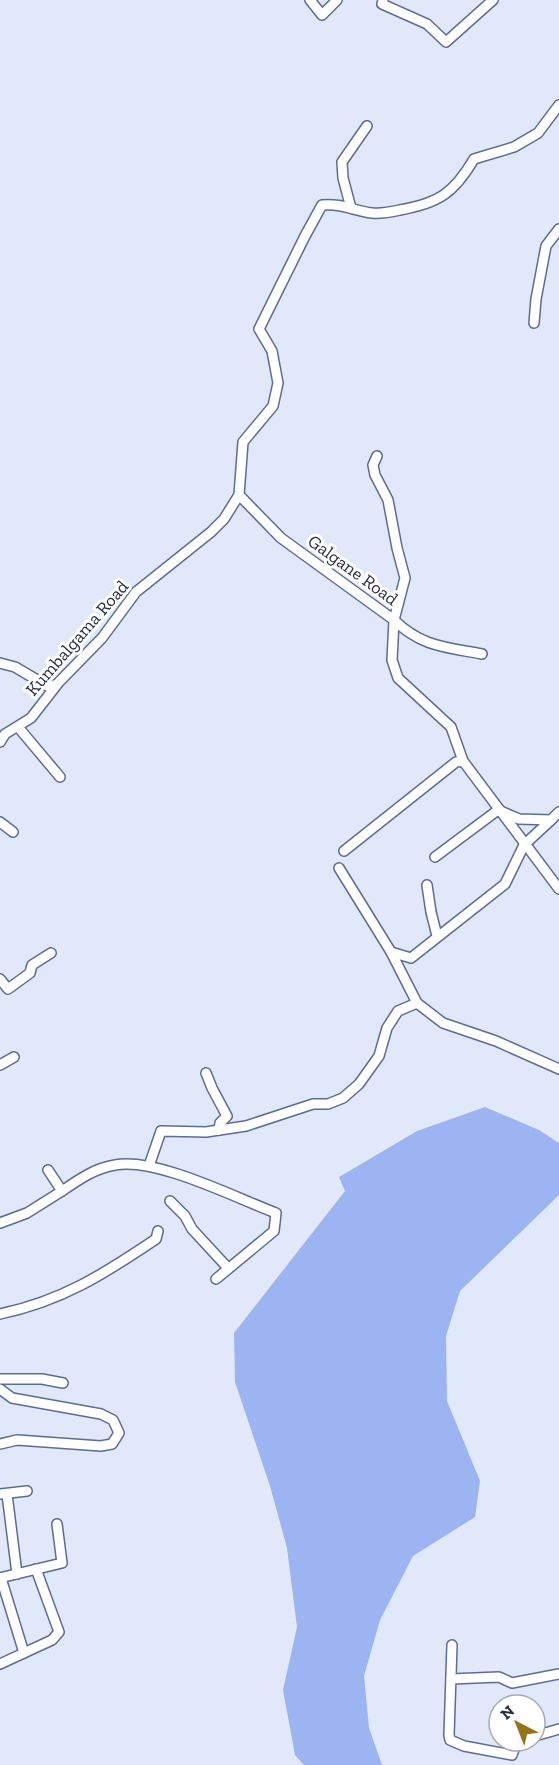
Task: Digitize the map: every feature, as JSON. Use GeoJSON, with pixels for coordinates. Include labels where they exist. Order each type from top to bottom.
{"type":"FeatureCollection","features":[{"type":"Feature","properties":{"kind":"street"},"geometry":{"type":"LineString","coordinates":[[310,0],[322,15],[337,0]]}},
{"type":"Feature","properties":{"kind":"street"},"geometry":{"type":"LineString","coordinates":[[383,0],[382,4],[428,24],[446,42],[493,0]]}},
{"type":"Feature","properties":{"kind":"street","name":"Kumbalgama Road"},"geometry":{"type":"LineString","coordinates":[[0,742],[4,734],[31,718],[59,682],[102,638],[136,592],[211,532],[224,519],[239,495],[243,442],[273,406],[278,383],[272,351],[259,329],[304,236],[322,205],[335,204],[372,213],[386,213],[424,206],[446,195],[463,177],[474,159],[514,147],[538,134],[559,105]]}},
{"type":"Feature","properties":{"kind":"street"},"geometry":{"type":"LineString","coordinates":[[351,208],[343,178],[342,162],[367,126]]}},
{"type":"Feature","properties":{"kind":"street"},"geometry":{"type":"LineString","coordinates":[[534,323],[546,246],[559,229]]}},
{"type":"Feature","properties":{"kind":"street"},"geometry":{"type":"LineString","coordinates":[[377,456],[373,465],[375,475],[388,500],[405,578],[394,620],[409,635],[430,644],[482,654]]}},
{"type":"Feature","properties":{"kind":"street","name":"Galgane Road"},"geometry":{"type":"LineString","coordinates":[[239,495],[281,538],[394,620],[392,660],[398,678],[452,727],[463,761],[559,890]]}},
{"type":"Feature","properties":{"kind":"street"},"geometry":{"type":"LineString","coordinates":[[0,663],[15,667],[49,687],[59,682]]}},
{"type":"Feature","properties":{"kind":"street"},"geometry":{"type":"LineString","coordinates":[[18,727],[60,777]]}},
{"type":"Feature","properties":{"kind":"street"},"geometry":{"type":"LineString","coordinates":[[344,851],[456,762],[463,761]]}},
{"type":"Feature","properties":{"kind":"street"},"geometry":{"type":"LineString","coordinates":[[435,857],[498,810],[519,819],[551,820]]}},
{"type":"Feature","properties":{"kind":"street"},"geometry":{"type":"LineString","coordinates":[[391,952],[411,958],[505,884],[524,845],[559,812]]}},
{"type":"Feature","properties":{"kind":"street"},"geometry":{"type":"LineString","coordinates":[[0,822],[13,832]]}},
{"type":"Feature","properties":{"kind":"street"},"geometry":{"type":"LineString","coordinates":[[339,868],[391,952],[417,1003],[443,1023],[496,1041],[559,1069]]}},
{"type":"Feature","properties":{"kind":"street"},"geometry":{"type":"LineString","coordinates":[[428,885],[430,912],[437,936]]}},
{"type":"Feature","properties":{"kind":"street"},"geometry":{"type":"LineString","coordinates":[[0,979],[8,989],[30,973],[32,965],[51,953]]}},
{"type":"Feature","properties":{"kind":"street"},"geometry":{"type":"LineString","coordinates":[[149,1166],[161,1131],[206,1132],[246,1126],[313,1104],[328,1104],[343,1098],[359,1084],[379,1056],[387,1028],[398,1011],[417,1003]]}},
{"type":"Feature","properties":{"kind":"street"},"geometry":{"type":"LineString","coordinates":[[0,1065],[14,1057]]}},
{"type":"Feature","properties":{"kind":"street"},"geometry":{"type":"LineString","coordinates":[[206,1073],[227,1116],[220,1124],[219,1130]]}},
{"type":"Feature","properties":{"kind":"street"},"geometry":{"type":"LineString","coordinates":[[0,1223],[27,1213],[89,1173],[116,1164],[159,1167],[276,1213],[274,1231],[216,1279]]}},
{"type":"Feature","properties":{"kind":"street"},"geometry":{"type":"LineString","coordinates":[[48,1170],[62,1191]]}},
{"type":"Feature","properties":{"kind":"street"},"geometry":{"type":"LineString","coordinates":[[170,1201],[228,1268]]}},
{"type":"Feature","properties":{"kind":"street"},"geometry":{"type":"LineString","coordinates":[[0,1314],[31,1308],[74,1290],[104,1274],[156,1239],[158,1231]]}},
{"type":"Feature","properties":{"kind":"street"},"geometry":{"type":"LineString","coordinates":[[0,1379],[42,1379],[63,1383]]}},
{"type":"Feature","properties":{"kind":"street"},"geometry":{"type":"LineString","coordinates":[[0,1389],[12,1398],[101,1414],[113,1420],[119,1433],[112,1444],[101,1446],[17,1440],[0,1444]]}},
{"type":"Feature","properties":{"kind":"street"},"geometry":{"type":"LineString","coordinates":[[17,1574],[3,1494],[27,1491]]}},
{"type":"Feature","properties":{"kind":"street"},"geometry":{"type":"LineString","coordinates":[[24,1653],[1,1578],[63,1563],[57,1524]]}},
{"type":"Feature","properties":{"kind":"street"},"geometry":{"type":"LineString","coordinates":[[0,1664],[52,1640],[59,1632],[36,1569]]}},
{"type":"Feature","properties":{"kind":"street"},"geometry":{"type":"LineString","coordinates":[[452,1645],[450,1740],[511,1760]]}},
{"type":"Feature","properties":{"kind":"street"},"geometry":{"type":"LineString","coordinates":[[451,1679],[499,1677],[512,1683],[559,1674]]}},
{"type":"Feature","properties":{"kind":"water"},"geometry":{"type":"Polygon","coordinates":[[[485,1107],[539,1130],[559,1143],[559,1195],[460,1291],[446,1336],[447,1401],[480,1481],[475,1517],[413,1556],[380,1620],[364,1676],[369,1728],[382,1765],[304,1765],[295,1755],[283,1690],[297,1627],[287,1548],[270,1486],[235,1382],[234,1333],[345,1191],[339,1177],[417,1131],[485,1107]]]}}]}
